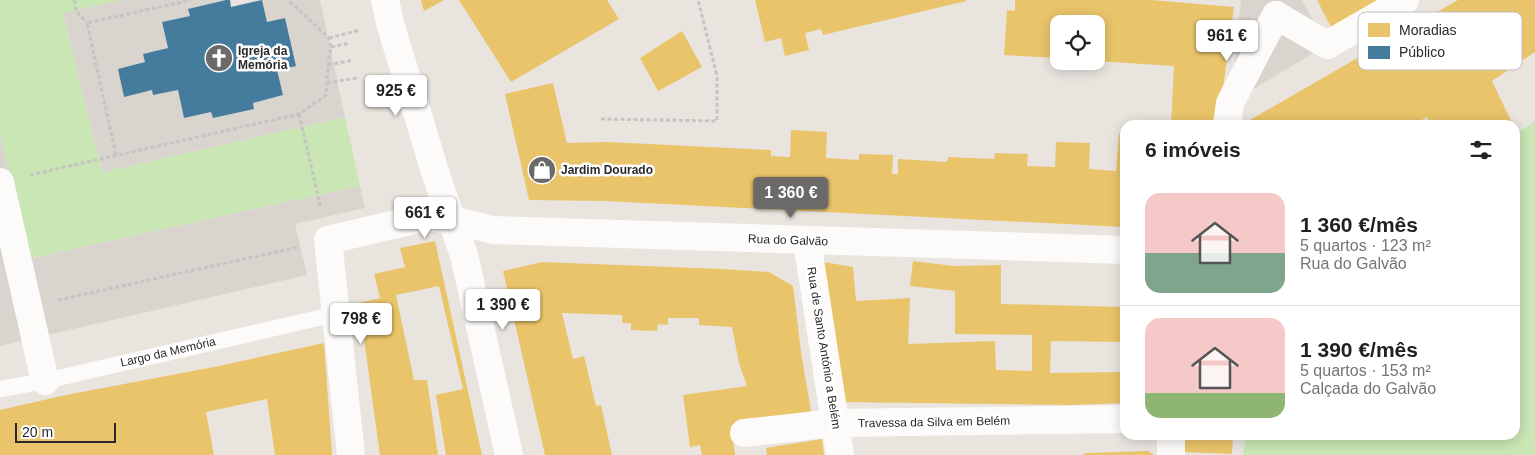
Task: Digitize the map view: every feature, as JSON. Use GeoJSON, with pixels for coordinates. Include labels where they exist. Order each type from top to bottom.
{"type":"FeatureCollection","features":[{"type":"Feature","properties":{"kind":"street"},"geometry":{"type":"LineString","coordinates":[[385,0],[390,23],[436,175],[464,256],[509,455]]}},
{"type":"Feature","properties":{"kind":"street"},"geometry":{"type":"LineString","coordinates":[[1384,12],[1405,0]]}},
{"type":"Feature","properties":{"kind":"street"},"geometry":{"type":"LineString","coordinates":[[1228,120],[1230,103],[1272,7],[1327,45],[1358,27]]}},
{"type":"Feature","properties":{"kind":"street"},"geometry":{"type":"LineString","coordinates":[[0,182],[45,381]]}},
{"type":"Feature","properties":{"kind":"street","name":"Rua do Galvão"},"geometry":{"type":"LineString","coordinates":[[328,240],[427,217],[452,220],[493,230],[1120,250]]}},
{"type":"Feature","properties":{"kind":"street"},"geometry":{"type":"LineString","coordinates":[[328,240],[351,455]]}},
{"type":"Feature","properties":{"kind":"street","name":"Rua de Santo António a Belém"},"geometry":{"type":"LineString","coordinates":[[808,241],[840,455]]}},
{"type":"Feature","properties":{"kind":"street","name":"Travessa da Silva em Belém"},"geometry":{"type":"LineString","coordinates":[[744,432],[835,423],[1120,419]]}},
{"type":"Feature","properties":{"kind":"street"},"geometry":{"type":"LineString","coordinates":[[1171,440],[1171,455]]}},
{"type":"Feature","properties":{"kind":"lane","name":"Largo da Memória"},"geometry":{"type":"LineString","coordinates":[[0,389],[45,381],[336,314]]}},
{"type":"Feature","properties":{"kind":"path"},"geometry":{"type":"LineString","coordinates":[[74,0],[76,11],[87,23],[116,155]]}},
{"type":"Feature","properties":{"kind":"path"},"geometry":{"type":"LineString","coordinates":[[87,23],[191,0]]}},
{"type":"Feature","properties":{"kind":"path"},"geometry":{"type":"LineString","coordinates":[[0,182],[299,114],[326,95],[328,65],[332,47],[330,38],[288,0]]}},
{"type":"Feature","properties":{"kind":"path"},"geometry":{"type":"LineString","coordinates":[[601,119],[717,121],[717,76],[698,0]]}},
{"type":"Feature","properties":{"kind":"path"},"geometry":{"type":"LineString","coordinates":[[332,47],[350,43]]}},
{"type":"Feature","properties":{"kind":"path"},"geometry":{"type":"LineString","coordinates":[[328,65],[353,60]]}},
{"type":"Feature","properties":{"kind":"path"},"geometry":{"type":"LineString","coordinates":[[327,83],[357,78]]}},
{"type":"Feature","properties":{"kind":"path"},"geometry":{"type":"LineString","coordinates":[[299,114],[317,195]]}},
{"type":"Feature","properties":{"kind":"path"},"geometry":{"type":"LineString","coordinates":[[28,307],[328,240]]}},
{"type":"Feature","properties":{"kind":"green space"},"geometry":{"type":"Polygon","coordinates":[[[0,0],[123,0],[63,14],[102,172],[345,117],[360,186],[28,259],[0,134],[0,0]]]}},
{"type":"Feature","properties":{"kind":"green space"},"geometry":{"type":"Polygon","coordinates":[[[1535,121],[1535,455],[1243,455],[1245,440],[1520,440],[1520,131],[1535,121]]]}},
{"type":"Feature","properties":{"kind":"shaded area"},"geometry":{"type":"Polygon","coordinates":[[[123,0],[226,0],[189,9],[190,16],[162,22],[168,48],[144,54],[145,62],[118,69],[124,96],[152,90],[153,95],[178,90],[184,118],[211,112],[213,118],[254,109],[253,103],[283,95],[277,70],[296,65],[285,18],[267,22],[262,0],[320,0],[345,117],[102,172],[63,13],[123,0]]]}},
{"type":"Feature","properties":{"kind":"shaded area"},"geometry":{"type":"Polygon","coordinates":[[[1241,0],[1302,0],[1327,45],[1230,103],[1241,0]]]}},
{"type":"Feature","properties":{"kind":"shaded area"},"geometry":{"type":"Polygon","coordinates":[[[0,134],[28,259],[360,186],[365,208],[295,224],[307,275],[0,346],[0,134]]]}},
{"type":"Feature","properties":{"kind":"building: Moradias"},"geometry":{"type":"Polygon","coordinates":[[[421,0],[444,0],[424,11],[421,0]]]}},
{"type":"Feature","properties":{"kind":"building: Moradias"},"geometry":{"type":"Polygon","coordinates":[[[459,0],[607,0],[619,19],[511,82],[459,0]]]}},
{"type":"Feature","properties":{"kind":"building: Moradias"},"geometry":{"type":"Polygon","coordinates":[[[755,0],[966,1],[823,35],[821,29],[805,33],[809,50],[785,56],[781,38],[765,42],[755,0]]]}},
{"type":"Feature","properties":{"kind":"building: Moradias"},"geometry":{"type":"Polygon","coordinates":[[[1015,0],[1151,0],[1234,7],[1219,120],[1171,120],[1174,66],[1105,62],[1105,15],[1050,15],[1050,58],[1004,55],[1007,10],[1015,11],[1015,0]]]}},
{"type":"Feature","properties":{"kind":"building: Moradias"},"geometry":{"type":"Polygon","coordinates":[[[1317,0],[1383,0],[1362,12],[1358,12],[1358,14],[1332,29],[1317,0]]]}},
{"type":"Feature","properties":{"kind":"building: Moradias"},"geometry":{"type":"Polygon","coordinates":[[[1458,0],[1535,0],[1535,52],[1522,61],[1522,12],[1437,12],[1458,0]]]}},
{"type":"Feature","properties":{"kind":"building: Moradias"},"geometry":{"type":"Polygon","coordinates":[[[682,31],[702,67],[658,91],[640,58],[682,31]]]}},
{"type":"Feature","properties":{"kind":"building: Moradias"},"geometry":{"type":"Polygon","coordinates":[[[1358,58],[1358,70],[1508,70],[1492,81],[1511,120],[1428,120],[1427,117],[1422,120],[1250,120],[1358,58]]]}},
{"type":"Feature","properties":{"kind":"building: Moradias"},"geometry":{"type":"Polygon","coordinates":[[[553,83],[567,143],[608,142],[771,150],[771,156],[790,157],[791,130],[827,132],[826,158],[859,160],[859,154],[893,155],[892,174],[898,174],[898,159],[947,162],[948,157],[994,159],[995,153],[1028,154],[1027,166],[1055,167],[1056,142],[1090,143],[1089,169],[1116,171],[1120,134],[1120,227],[605,201],[529,200],[505,94],[553,83]]]}},
{"type":"Feature","properties":{"kind":"building: Moradias"},"geometry":{"type":"Polygon","coordinates":[[[435,241],[482,455],[446,455],[436,395],[463,389],[439,286],[396,295],[414,380],[427,380],[438,455],[380,455],[359,303],[380,298],[374,274],[405,267],[400,248],[435,241]]]}},
{"type":"Feature","properties":{"kind":"building: Moradias"},"geometry":{"type":"Polygon","coordinates":[[[913,261],[954,266],[1001,265],[1001,304],[1120,307],[1120,342],[1051,341],[1050,373],[1120,372],[1120,403],[1071,405],[840,402],[824,262],[853,267],[856,301],[910,298],[908,344],[995,341],[996,370],[1032,371],[1032,335],[955,334],[955,291],[910,286],[913,261]]]}},
{"type":"Feature","properties":{"kind":"building: Moradias"},"geometry":{"type":"Polygon","coordinates":[[[542,262],[769,272],[793,286],[811,411],[731,426],[735,455],[702,455],[700,445],[690,447],[683,395],[747,386],[739,363],[732,327],[699,325],[699,318],[668,318],[668,325],[658,324],[657,331],[631,330],[631,323],[622,323],[622,315],[562,313],[573,359],[584,356],[596,406],[601,405],[612,455],[545,455],[503,271],[542,262]]]}},
{"type":"Feature","properties":{"kind":"building: Moradias"},"geometry":{"type":"Polygon","coordinates":[[[324,343],[332,455],[275,455],[267,399],[206,412],[214,455],[0,455],[0,410],[324,343]]]}},
{"type":"Feature","properties":{"kind":"building: Moradias"},"geometry":{"type":"Polygon","coordinates":[[[822,439],[824,455],[767,455],[766,448],[822,439]]]}},
{"type":"Feature","properties":{"kind":"building: Moradias"},"geometry":{"type":"Polygon","coordinates":[[[1185,440],[1233,440],[1232,454],[1184,452],[1185,440]]]}},
{"type":"Feature","properties":{"kind":"building: Moradias"},"geometry":{"type":"Polygon","coordinates":[[[1148,451],[1154,455],[1083,455],[1088,453],[1148,451]]]}},
{"type":"Feature","properties":{"kind":"building: Público","name":"Igreja da Memória"},"geometry":{"type":"Polygon","coordinates":[[[230,0],[231,7],[262,0],[267,22],[285,18],[296,66],[277,70],[283,95],[253,103],[254,109],[213,118],[211,112],[184,118],[178,90],[153,95],[152,90],[124,97],[118,69],[145,62],[143,54],[168,48],[162,22],[190,16],[188,9],[230,0]]]}},
{"type":"Feature","properties":{"kind":"place","name":"Igreja da Memória"},"geometry":{"type":"Point","coordinates":[219,58]}},
{"type":"Feature","properties":{"kind":"place","name":"Jardim Dourado"},"geometry":{"type":"Point","coordinates":[542,170]}}]}
